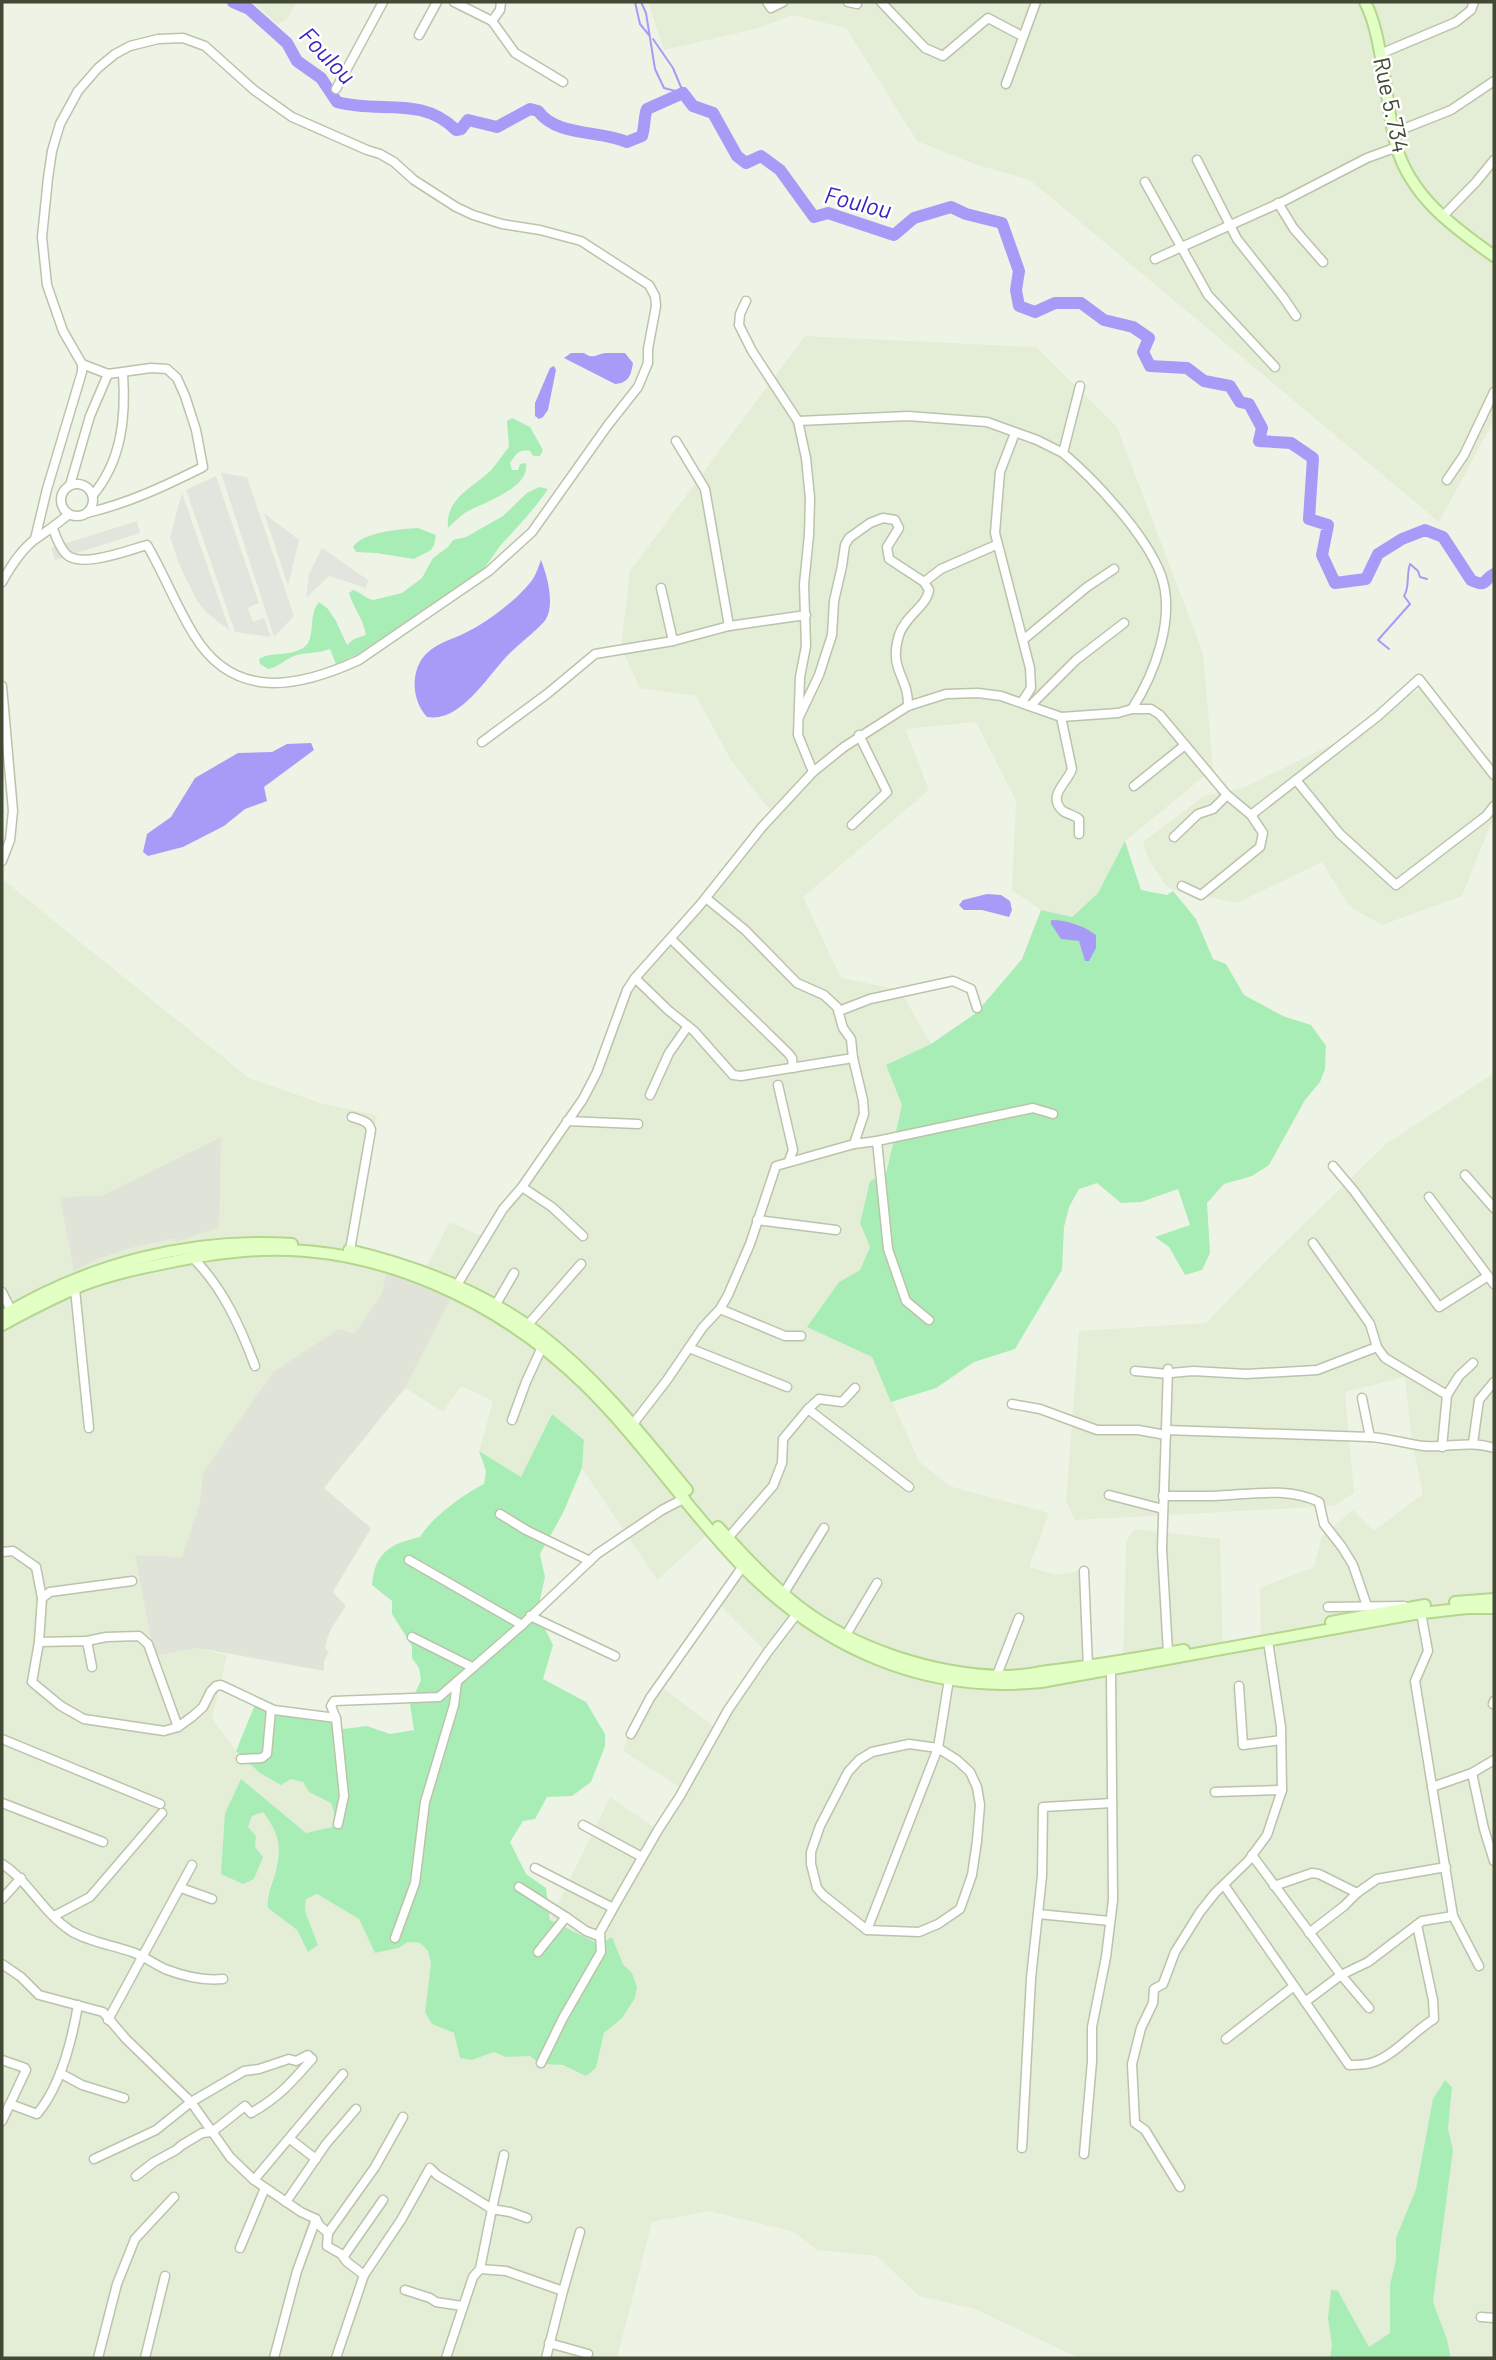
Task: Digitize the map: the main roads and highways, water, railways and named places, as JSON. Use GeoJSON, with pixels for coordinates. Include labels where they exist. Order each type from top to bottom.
{"type":"FeatureCollection","features":[{"type":"Feature","properties":{"kind":"main road","name":"Rue 5.734"},"geometry":{"type":"LineString","coordinates":[[1365,2],[1380,54],[1393,133],[1417,187],[1442,217],[1494,256]]}},
{"type":"Feature","properties":{"kind":"main road"},"geometry":{"type":"LineString","coordinates":[[2,1325],[9,1315],[82,1276],[135,1259],[199,1246],[261,1242],[350,1251],[402,1264],[457,1285],[495,1306],[588,1377],[633,1424],[747,1560],[799,1606],[846,1635],[906,1660],[950,1670],[1008,1676],[1088,1667],[1494,1599]]}},
{"type":"Feature","properties":{"kind":"main road"},"geometry":{"type":"LineString","coordinates":[[9,1315],[136,1269],[193,1258],[261,1250],[296,1251],[349,1258],[405,1273],[454,1292],[525,1329],[583,1382],[743,1566],[796,1615],[843,1644],[877,1659],[902,1669],[949,1679],[1012,1685],[1111,1671],[1416,1610],[1494,1608]]}},
{"type":"Feature","properties":{"kind":"waterway","name":"Foulou"},"geometry":{"type":"LineString","coordinates":[[233,2],[249,9],[287,43],[297,61],[321,78],[337,102],[368,107],[414,109],[443,119],[456,130],[461,129],[468,120],[497,127],[530,109],[567,129],[627,142],[642,136],[647,109],[683,93],[693,106],[713,113],[737,156],[746,163],[761,156],[780,170],[814,217],[828,213],[894,235],[914,218],[951,207],[966,214],[1002,223],[1019,271],[1016,290],[1019,306],[1035,312],[1055,303],[1081,303],[1104,320],[1133,327],[1149,338],[1143,352],[1150,366],[1187,368],[1204,381],[1230,386],[1240,402],[1249,404],[1262,428],[1259,441],[1291,443],[1313,458],[1309,519],[1328,525],[1322,555],[1335,583],[1366,579],[1378,554],[1402,539],[1425,530],[1443,537],[1471,580],[1482,583],[1494,574]]}},
{"type":"Feature","properties":{"kind":"waterway"},"geometry":{"type":"LineString","coordinates":[[635,2],[640,24],[649,35]]}},
{"type":"Feature","properties":{"kind":"waterway"},"geometry":{"type":"LineString","coordinates":[[641,2],[646,13],[655,69],[664,88],[683,93]]}},
{"type":"Feature","properties":{"kind":"waterway"},"geometry":{"type":"LineString","coordinates":[[653,39],[673,68],[683,92]]}},
{"type":"Feature","properties":{"kind":"waterway"},"geometry":{"type":"LineString","coordinates":[[1389,649],[1378,640],[1410,604],[1404,596],[1410,564],[1420,577],[1427,579]]}}]}
